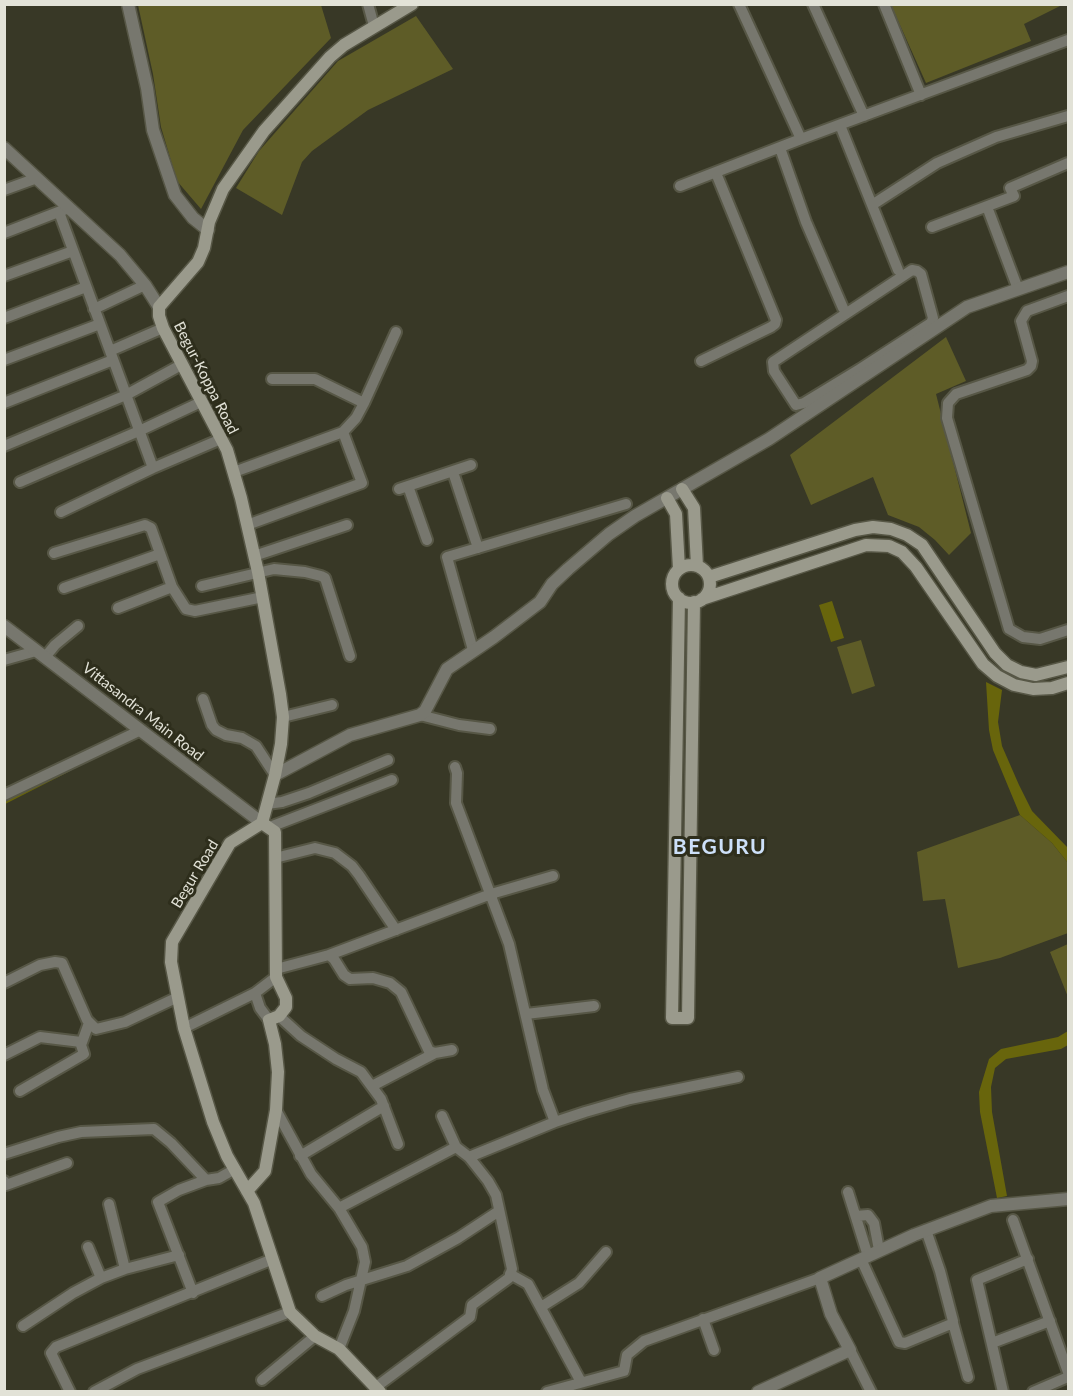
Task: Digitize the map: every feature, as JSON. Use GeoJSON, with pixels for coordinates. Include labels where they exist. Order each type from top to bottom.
{"type":"FeatureCollection","features":[{"type":"Feature","properties":{"kind":"main road","name":"Begur-Koppa Road"},"geometry":{"type":"LineString","coordinates":[[266,825],[267,804],[281,744],[283,717],[258,572],[234,472],[221,439],[163,328],[159,307],[198,262],[223,189],[264,131],[330,57],[351,40],[412,4]]}},
{"type":"Feature","properties":{"kind":"main road"},"geometry":{"type":"LineString","coordinates":[[682,489],[694,508],[697,566]]}},
{"type":"Feature","properties":{"kind":"main road"},"geometry":{"type":"LineString","coordinates":[[667,498],[676,514],[679,569]]}},
{"type":"Feature","properties":{"kind":"main road"},"geometry":{"type":"LineString","coordinates":[[709,577],[864,528],[882,527],[899,531],[922,545],[930,555],[994,653],[1006,665],[1021,672],[1036,675],[1068,667]]}},
{"type":"Feature","properties":{"kind":"main road"},"geometry":{"type":"LineString","coordinates":[[679,598],[672,1018],[688,1018],[698,601],[710,588],[709,577],[704,569],[689,565],[679,569],[675,573],[673,589],[679,598],[689,602],[698,601],[874,544],[896,548],[916,567],[983,664],[997,676],[1014,685],[1033,689],[1052,688],[1068,683]]}},
{"type":"Feature","properties":{"kind":"main road"},"geometry":{"type":"LineString","coordinates":[[916,567],[930,555]]}},
{"type":"Feature","properties":{"kind":"main road"},"geometry":{"type":"LineString","coordinates":[[247,1191],[265,1171],[276,1110],[278,1072],[274,1018],[286,1007],[286,998],[276,973],[275,832],[266,825]]}},
{"type":"Feature","properties":{"kind":"main road","name":"Begur Road"},"geometry":{"type":"LineString","coordinates":[[266,825],[230,843],[172,942],[171,962],[184,1028],[213,1122],[254,1203],[290,1312],[315,1336],[339,1348],[378,1389]]}},
{"type":"Feature","properties":{"kind":"street"},"geometry":{"type":"LineString","coordinates":[[128,4],[147,88],[153,130],[175,195],[193,218],[208,230]]}},
{"type":"Feature","properties":{"kind":"street"},"geometry":{"type":"LineString","coordinates":[[739,4],[801,139]]}},
{"type":"Feature","properties":{"kind":"street"},"geometry":{"type":"LineString","coordinates":[[813,4],[864,116]]}},
{"type":"Feature","properties":{"kind":"street"},"geometry":{"type":"LineString","coordinates":[[884,4],[921,95]]}},
{"type":"Feature","properties":{"kind":"street"},"geometry":{"type":"LineString","coordinates":[[369,5],[374,26]]}},
{"type":"Feature","properties":{"kind":"street"},"geometry":{"type":"LineString","coordinates":[[680,186],[801,139],[1068,43]]}},
{"type":"Feature","properties":{"kind":"street"},"geometry":{"type":"LineString","coordinates":[[872,205],[937,163],[996,137],[1068,116]]}},
{"type":"Feature","properties":{"kind":"street"},"geometry":{"type":"LineString","coordinates":[[840,125],[898,270]]}},
{"type":"Feature","properties":{"kind":"street"},"geometry":{"type":"LineString","coordinates":[[780,148],[806,222],[843,308]]}},
{"type":"Feature","properties":{"kind":"street"},"geometry":{"type":"LineString","coordinates":[[6,151],[37,178],[64,209],[120,255],[145,285],[159,307]]}},
{"type":"Feature","properties":{"kind":"street"},"geometry":{"type":"LineString","coordinates":[[932,227],[1014,195],[1011,188],[1068,163]]}},
{"type":"Feature","properties":{"kind":"street"},"geometry":{"type":"LineString","coordinates":[[701,360],[776,324],[716,173]]}},
{"type":"Feature","properties":{"kind":"street"},"geometry":{"type":"LineString","coordinates":[[4,190],[37,178]]}},
{"type":"Feature","properties":{"kind":"street"},"geometry":{"type":"LineString","coordinates":[[4,233],[64,209]]}},
{"type":"Feature","properties":{"kind":"street"},"geometry":{"type":"LineString","coordinates":[[64,209],[73,251],[153,468]]}},
{"type":"Feature","properties":{"kind":"street"},"geometry":{"type":"LineString","coordinates":[[989,212],[1018,289]]}},
{"type":"Feature","properties":{"kind":"street"},"geometry":{"type":"LineString","coordinates":[[4,276],[73,251]]}},
{"type":"Feature","properties":{"kind":"street"},"geometry":{"type":"LineString","coordinates":[[203,699],[216,730],[226,735],[243,738],[256,746],[275,774],[350,735],[420,715],[425,711],[447,669],[540,602],[560,576],[609,534],[635,516],[762,444],[862,372],[931,323],[933,318],[921,274],[912,270],[773,362],[774,371],[796,405],[804,404],[862,372],[967,307],[1068,272]]}},
{"type":"Feature","properties":{"kind":"street"},"geometry":{"type":"LineString","coordinates":[[94,309],[145,285]]}},
{"type":"Feature","properties":{"kind":"street"},"geometry":{"type":"LineString","coordinates":[[4,318],[86,287]]}},
{"type":"Feature","properties":{"kind":"street"},"geometry":{"type":"LineString","coordinates":[[1068,296],[1027,310],[1021,321],[1032,361],[1031,366],[1027,370],[956,394],[948,403],[947,418],[1009,629],[1023,637],[1040,639],[1068,630]]}},
{"type":"Feature","properties":{"kind":"street"},"geometry":{"type":"LineString","coordinates":[[4,360],[100,324]]}},
{"type":"Feature","properties":{"kind":"street"},"geometry":{"type":"LineString","coordinates":[[4,403],[111,355],[163,328]]}},
{"type":"Feature","properties":{"kind":"street"},"geometry":{"type":"LineString","coordinates":[[234,472],[343,432],[356,418],[364,403],[396,332]]}},
{"type":"Feature","properties":{"kind":"street"},"geometry":{"type":"LineString","coordinates":[[4,446],[126,395],[181,365]]}},
{"type":"Feature","properties":{"kind":"street"},"geometry":{"type":"LineString","coordinates":[[272,379],[315,379],[364,403]]}},
{"type":"Feature","properties":{"kind":"street"},"geometry":{"type":"LineString","coordinates":[[20,482],[201,402]]}},
{"type":"Feature","properties":{"kind":"street"},"geometry":{"type":"LineString","coordinates":[[248,525],[363,483],[343,432]]}},
{"type":"Feature","properties":{"kind":"street"},"geometry":{"type":"LineString","coordinates":[[61,512],[153,468],[221,439]]}},
{"type":"Feature","properties":{"kind":"street"},"geometry":{"type":"LineString","coordinates":[[427,540],[404,487],[471,465]]}},
{"type":"Feature","properties":{"kind":"street"},"geometry":{"type":"LineString","coordinates":[[453,472],[478,548]]}},
{"type":"Feature","properties":{"kind":"street"},"geometry":{"type":"LineString","coordinates":[[473,650],[447,557],[626,504]]}},
{"type":"Feature","properties":{"kind":"street"},"geometry":{"type":"LineString","coordinates":[[54,553],[146,525],[150,528],[172,587],[182,605],[190,610],[263,597]]}},
{"type":"Feature","properties":{"kind":"street"},"geometry":{"type":"LineString","coordinates":[[254,556],[347,525]]}},
{"type":"Feature","properties":{"kind":"street"},"geometry":{"type":"LineString","coordinates":[[64,588],[160,554]]}},
{"type":"Feature","properties":{"kind":"street"},"geometry":{"type":"LineString","coordinates":[[202,586],[274,568],[305,572],[325,578],[350,656]]}},
{"type":"Feature","properties":{"kind":"street"},"geometry":{"type":"LineString","coordinates":[[118,608],[172,587]]}},
{"type":"Feature","properties":{"kind":"street","name":"Vittasandra Main Road"},"geometry":{"type":"LineString","coordinates":[[4,626],[266,825]]}},
{"type":"Feature","properties":{"kind":"street"},"geometry":{"type":"LineString","coordinates":[[4,660],[41,654],[78,626]]}},
{"type":"Feature","properties":{"kind":"street"},"geometry":{"type":"LineString","coordinates":[[283,717],[332,705]]}},
{"type":"Feature","properties":{"kind":"street"},"geometry":{"type":"LineString","coordinates":[[420,715],[459,725],[490,729]]}},
{"type":"Feature","properties":{"kind":"street"},"geometry":{"type":"LineString","coordinates":[[4,795],[141,730]]}},
{"type":"Feature","properties":{"kind":"street"},"geometry":{"type":"LineString","coordinates":[[267,804],[309,794],[388,760]]}},
{"type":"Feature","properties":{"kind":"street"},"geometry":{"type":"LineString","coordinates":[[454,767],[457,773],[456,803],[509,944],[543,1090],[555,1122]]}},
{"type":"Feature","properties":{"kind":"street"},"geometry":{"type":"LineString","coordinates":[[266,825],[392,780]]}},
{"type":"Feature","properties":{"kind":"street"},"geometry":{"type":"LineString","coordinates":[[276,858],[315,848],[335,853],[352,866],[396,930]]}},
{"type":"Feature","properties":{"kind":"street"},"geometry":{"type":"LineString","coordinates":[[184,1028],[255,993],[276,973],[491,894],[553,876]]}},
{"type":"Feature","properties":{"kind":"street"},"geometry":{"type":"LineString","coordinates":[[328,955],[350,979],[373,978],[390,983],[401,992],[421,1037],[429,1051],[435,1053]]}},
{"type":"Feature","properties":{"kind":"street"},"geometry":{"type":"LineString","coordinates":[[4,983],[40,965],[62,963],[89,1023],[96,1029],[125,1022],[178,997]]}},
{"type":"Feature","properties":{"kind":"street"},"geometry":{"type":"LineString","coordinates":[[255,993],[260,1008],[336,1059],[361,1072],[384,1106],[398,1144]]}},
{"type":"Feature","properties":{"kind":"street"},"geometry":{"type":"LineString","coordinates":[[526,1014],[594,1006]]}},
{"type":"Feature","properties":{"kind":"street"},"geometry":{"type":"LineString","coordinates":[[20,1091],[84,1054],[81,1042],[89,1023]]}},
{"type":"Feature","properties":{"kind":"street"},"geometry":{"type":"LineString","coordinates":[[4,1055],[40,1037],[81,1042]]}},
{"type":"Feature","properties":{"kind":"street"},"geometry":{"type":"LineString","coordinates":[[372,1086],[435,1053],[452,1050]]}},
{"type":"Feature","properties":{"kind":"street"},"geometry":{"type":"LineString","coordinates":[[469,1157],[555,1122],[630,1099],[738,1077]]}},
{"type":"Feature","properties":{"kind":"street"},"geometry":{"type":"LineString","coordinates":[[300,1156],[384,1106]]}},
{"type":"Feature","properties":{"kind":"street"},"geometry":{"type":"LineString","coordinates":[[276,1110],[311,1174],[339,1208],[362,1248],[365,1262],[354,1311],[339,1348]]}},
{"type":"Feature","properties":{"kind":"street"},"geometry":{"type":"LineString","coordinates":[[378,1389],[470,1317],[472,1305],[509,1278],[512,1269],[494,1188],[469,1157],[456,1147],[442,1116]]}},
{"type":"Feature","properties":{"kind":"street"},"geometry":{"type":"LineString","coordinates":[[4,1154],[81,1132],[154,1129],[171,1143],[206,1180]]}},
{"type":"Feature","properties":{"kind":"street"},"geometry":{"type":"LineString","coordinates":[[339,1208],[456,1147]]}},
{"type":"Feature","properties":{"kind":"street"},"geometry":{"type":"LineString","coordinates":[[4,1181],[6,1185],[67,1163]]}},
{"type":"Feature","properties":{"kind":"street"},"geometry":{"type":"LineString","coordinates":[[193,1293],[158,1202],[179,1190],[206,1180],[219,1178],[235,1169]]}},
{"type":"Feature","properties":{"kind":"street"},"geometry":{"type":"LineString","coordinates":[[848,1192],[856,1216],[868,1215],[874,1223],[870,1255],[899,1342],[905,1343],[953,1323]]}},
{"type":"Feature","properties":{"kind":"street"},"geometry":{"type":"LineString","coordinates":[[547,1392],[624,1371],[627,1355],[644,1341],[820,1278],[926,1230],[991,1206],[1068,1199]]}},
{"type":"Feature","properties":{"kind":"street"},"geometry":{"type":"LineString","coordinates":[[109,1204],[125,1269]]}},
{"type":"Feature","properties":{"kind":"street"},"geometry":{"type":"LineString","coordinates":[[322,1296],[361,1280],[407,1266],[458,1238],[499,1211]]}},
{"type":"Feature","properties":{"kind":"street"},"geometry":{"type":"LineString","coordinates":[[1013,1220],[1068,1372]]}},
{"type":"Feature","properties":{"kind":"street"},"geometry":{"type":"LineString","coordinates":[[926,1230],[940,1271],[968,1377]]}},
{"type":"Feature","properties":{"kind":"street"},"geometry":{"type":"LineString","coordinates":[[88,1247],[101,1278]]}},
{"type":"Feature","properties":{"kind":"street"},"geometry":{"type":"LineString","coordinates":[[541,1307],[579,1283],[606,1252]]}},
{"type":"Feature","properties":{"kind":"street"},"geometry":{"type":"LineString","coordinates":[[23,1326],[73,1293],[101,1278],[125,1269],[179,1255]]}},
{"type":"Feature","properties":{"kind":"street"},"geometry":{"type":"LineString","coordinates":[[70,1392],[51,1353],[56,1347],[273,1259]]}},
{"type":"Feature","properties":{"kind":"street"},"geometry":{"type":"LineString","coordinates":[[1003,1392],[976,1280],[1028,1259]]}},
{"type":"Feature","properties":{"kind":"street"},"geometry":{"type":"LineString","coordinates":[[510,1274],[528,1284],[581,1383]]}},
{"type":"Feature","properties":{"kind":"street"},"geometry":{"type":"LineString","coordinates":[[820,1278],[831,1314],[871,1392]]}},
{"type":"Feature","properties":{"kind":"street"},"geometry":{"type":"LineString","coordinates":[[99,1390],[136,1369],[290,1312]]}},
{"type":"Feature","properties":{"kind":"street"},"geometry":{"type":"LineString","coordinates":[[703,1319],[714,1350]]}},
{"type":"Feature","properties":{"kind":"street"},"geometry":{"type":"LineString","coordinates":[[992,1343],[1050,1321]]}},
{"type":"Feature","properties":{"kind":"street"},"geometry":{"type":"LineString","coordinates":[[262,1380],[315,1336]]}},
{"type":"Feature","properties":{"kind":"street"},"geometry":{"type":"LineString","coordinates":[[758,1392],[850,1350]]}},
{"type":"Feature","properties":{"kind":"street"},"geometry":{"type":"LineString","coordinates":[[1033,1392],[1068,1377]]}},
{"type":"Feature","properties":{"kind":"shaded area"},"geometry":{"type":"Polygon","coordinates":[[[138,5],[321,5],[331,38],[243,130],[201,209],[177,181],[161,127],[153,74],[138,5]]]}},
{"type":"Feature","properties":{"kind":"shaded area"},"geometry":{"type":"Polygon","coordinates":[[[891,5],[1062,5],[1024,24],[1031,41],[926,83],[891,5]]]}},
{"type":"Feature","properties":{"kind":"shaded area"},"geometry":{"type":"Polygon","coordinates":[[[416,16],[453,69],[368,110],[312,151],[302,162],[282,215],[236,188],[259,151],[338,61],[416,16]]]}},
{"type":"Feature","properties":{"kind":"shaded area"},"geometry":{"type":"Polygon","coordinates":[[[946,337],[966,381],[936,394],[971,533],[949,555],[919,527],[888,515],[873,477],[811,505],[790,455],[946,337]]]}},
{"type":"Feature","properties":{"kind":"shaded area"},"geometry":{"type":"Polygon","coordinates":[[[832,601],[844,638],[831,642],[819,605],[832,601]]]}},
{"type":"Feature","properties":{"kind":"shaded area"},"geometry":{"type":"Polygon","coordinates":[[[861,640],[875,686],[852,694],[837,647],[861,640]]]}},
{"type":"Feature","properties":{"kind":"shaded area"},"geometry":{"type":"Polygon","coordinates":[[[986,682],[1002,690],[998,722],[1002,746],[1019,785],[1032,811],[1068,848],[1068,863],[1052,843],[1020,815],[993,750],[989,730],[986,682]]]}},
{"type":"Feature","properties":{"kind":"shaded area"},"geometry":{"type":"Polygon","coordinates":[[[1020,815],[1052,843],[1068,863],[1068,933],[1000,958],[958,968],[945,899],[923,901],[917,852],[1020,815]]]}},
{"type":"Feature","properties":{"kind":"shaded area"},"geometry":{"type":"Polygon","coordinates":[[[1068,944],[1068,997],[1050,952],[1068,944]]]}},
{"type":"Feature","properties":{"kind":"shaded area"},"geometry":{"type":"Polygon","coordinates":[[[1068,1031],[1068,1045],[1061,1049],[1006,1059],[995,1068],[991,1087],[992,1112],[1007,1196],[997,1198],[980,1112],[979,1092],[989,1059],[1001,1049],[1058,1037],[1068,1031]]]}},
{"type":"Feature","properties":{"kind":"waterway"},"geometry":{"type":"LineString","coordinates":[[4,803],[69,770]]}},
{"type":"Feature","properties":{"kind":"district","name":"BEGURU"},"geometry":{"type":"Point","coordinates":[720,847]}}]}
